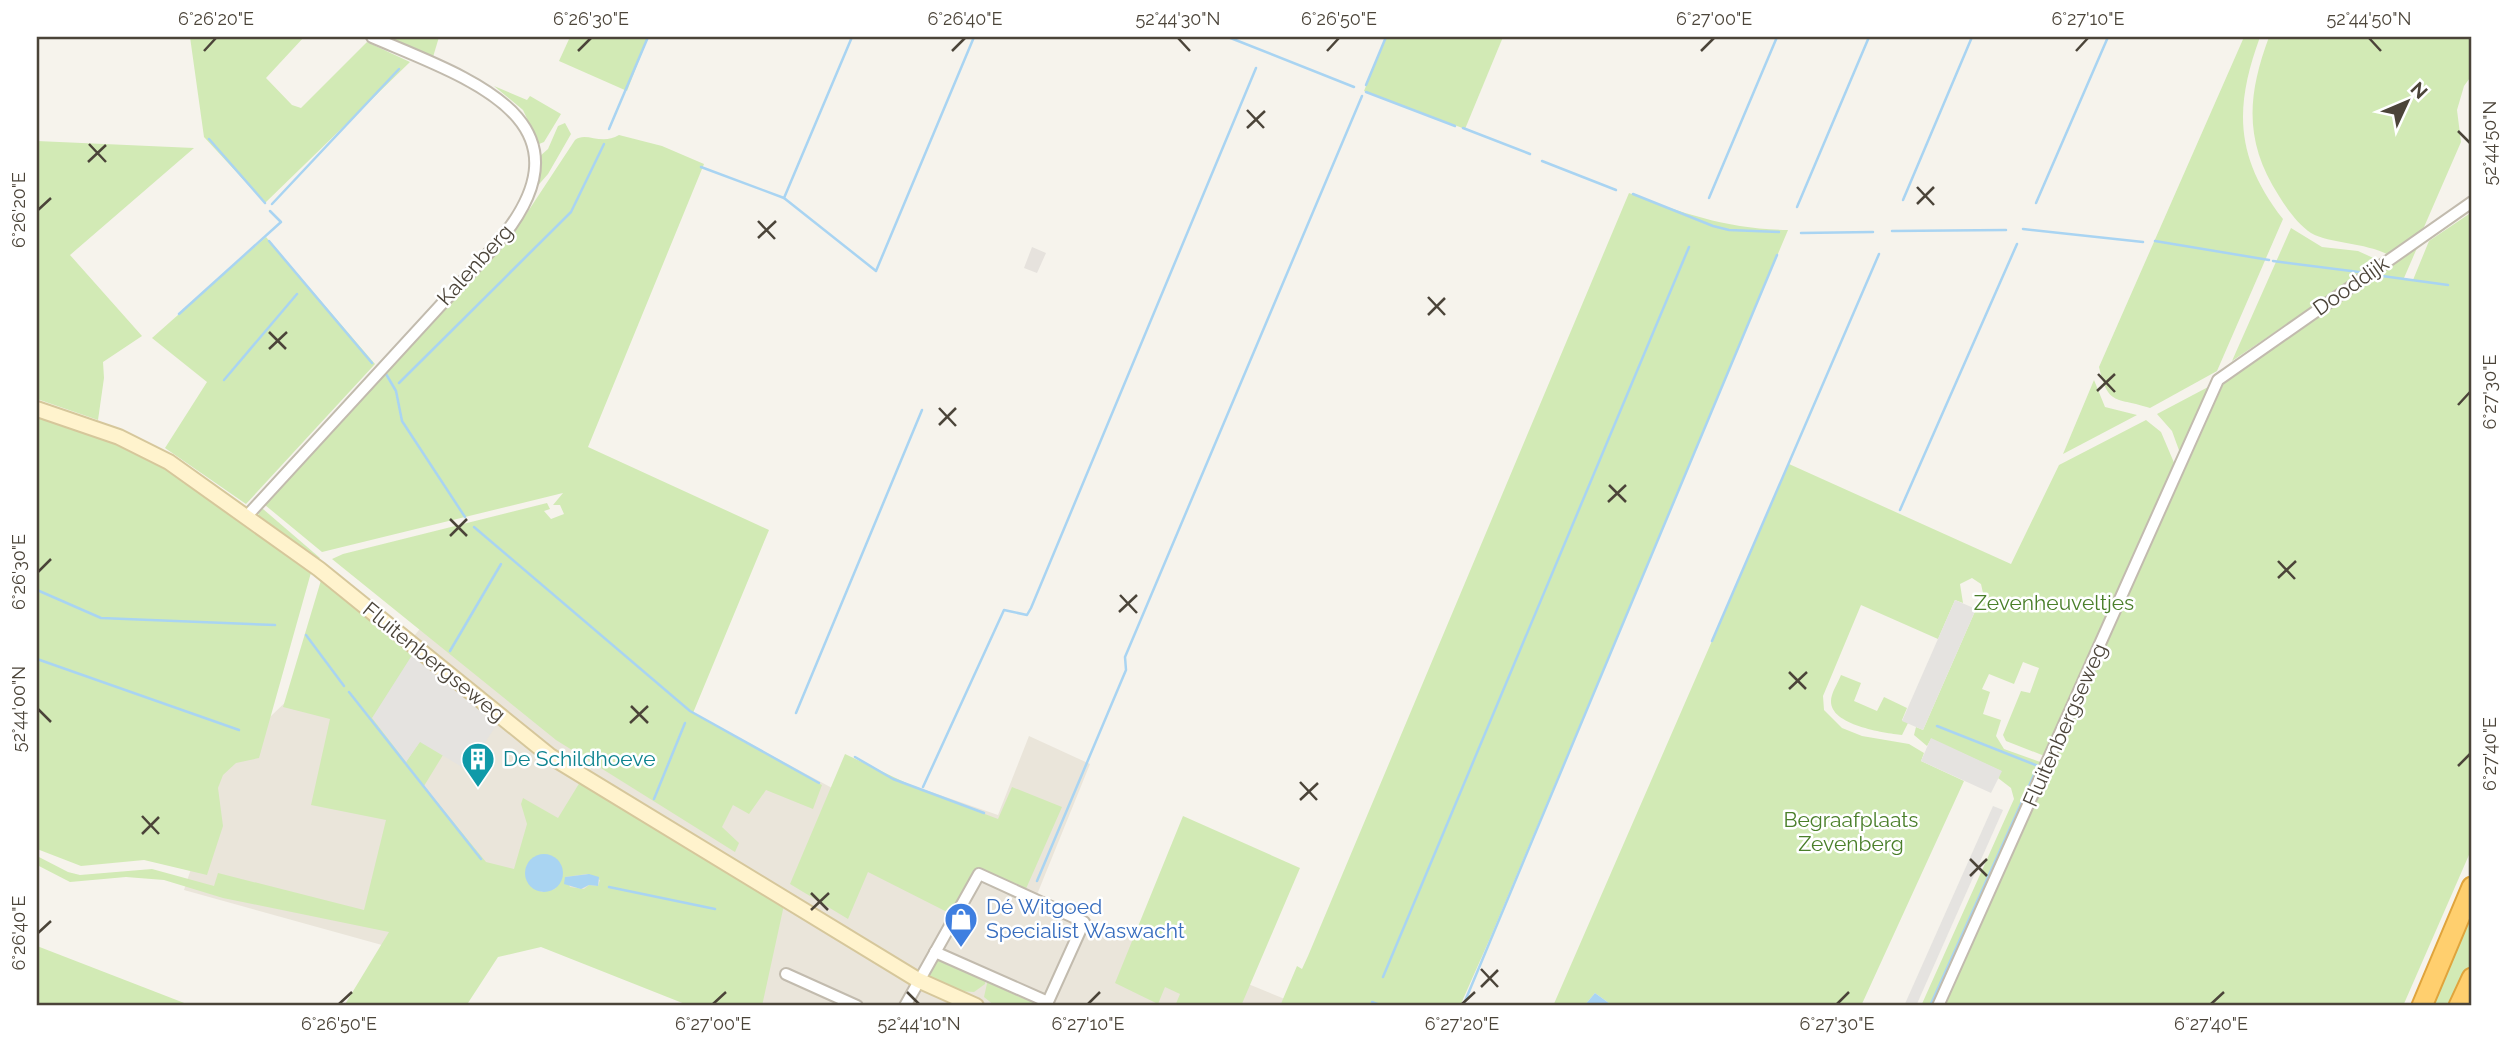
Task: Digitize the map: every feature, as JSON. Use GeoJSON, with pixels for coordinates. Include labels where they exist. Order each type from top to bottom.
{"type":"FeatureCollection","features":[{"type":"Feature","properties":{"kind":"highway"},"geometry":{"type":"LineString","coordinates":[[2422,1006],[2472,887]]}},
{"type":"Feature","properties":{"kind":"highway"},"geometry":{"type":"LineString","coordinates":[[2411,1006],[2431,962],[2458,922]]}},
{"type":"Feature","properties":{"kind":"highway"},"geometry":{"type":"LineString","coordinates":[[2459,1006],[2472,979]]}},
{"type":"Feature","properties":{"kind":"highway"},"geometry":{"type":"LineString","coordinates":[[2466,1006],[2472,979]]}},
{"type":"Feature","properties":{"kind":"street","name":"Kalenberg"},"geometry":{"type":"LineString","coordinates":[[246,517],[495,246],[513,225],[530,196],[534,179],[533,151],[527,130],[513,109],[495,95],[372,37]]}},
{"type":"Feature","properties":{"kind":"street","name":"Dooddijk"},"geometry":{"type":"LineString","coordinates":[[2229,370],[2472,202]]}},
{"type":"Feature","properties":{"kind":"street","name":"Fluitenbergseweg"},"geometry":{"type":"LineString","coordinates":[[1938,1006],[2216,383],[2229,370]]}},
{"type":"Feature","properties":{"kind":"street","name":"Fluitenbergseweg"},"geometry":{"type":"LineString","coordinates":[[37,409],[144,448],[319,569],[550,756],[918,980],[976,1006]]}},
{"type":"Feature","properties":{"kind":"street"},"geometry":{"type":"LineString","coordinates":[[905,1006],[918,980],[979,874],[1084,922],[1047,1004],[935,952]]}},
{"type":"Feature","properties":{"kind":"street"},"geometry":{"type":"LineString","coordinates":[[786,974],[856,1006]]}},
{"type":"Feature","properties":{"kind":"shaded area"},"geometry":{"type":"Polygon","coordinates":[[[1032,247],[1046,253],[1037,273],[1024,268],[1032,247]]]}},
{"type":"Feature","properties":{"kind":"shaded area"},"geometry":{"type":"Polygon","coordinates":[[[1955,600],[1976,609],[1923,730],[1902,721],[1955,600]]]}},
{"type":"Feature","properties":{"kind":"shaded area"},"geometry":{"type":"Polygon","coordinates":[[[427,620],[653,799],[695,714],[832,788],[908,784],[998,815],[1029,736],[1090,764],[1036,897],[1302,1006],[711,1006],[516,922],[400,950],[184,890],[228,757],[295,693],[369,692],[427,620]]]}},
{"type":"Feature","properties":{"kind":"shaded area"},"geometry":{"type":"Polygon","coordinates":[[[414,652],[499,721],[467,770],[420,742],[406,762],[372,718],[414,652]]]}},
{"type":"Feature","properties":{"kind":"shaded area"},"geometry":{"type":"Polygon","coordinates":[[[1931,738],[2002,771],[1991,793],[1921,761],[1931,738]]]}},
{"type":"Feature","properties":{"kind":"shaded area"},"geometry":{"type":"Polygon","coordinates":[[[1993,806],[2003,810],[1916,1006],[1904,1006],[1993,806]]]}},
{"type":"Feature","properties":{"kind":"green space"},"geometry":{"type":"Polygon","coordinates":[[[190,37],[304,37],[266,78],[292,105],[301,108],[367,42],[410,62],[265,203],[204,137],[190,37]]]}},
{"type":"Feature","properties":{"kind":"green space"},"geometry":{"type":"Polygon","coordinates":[[[389,37],[439,37],[433,57],[389,37]]]}},
{"type":"Feature","properties":{"kind":"green space"},"geometry":{"type":"Polygon","coordinates":[[[570,37],[648,37],[627,91],[559,61],[570,37]]]}},
{"type":"Feature","properties":{"kind":"green space"},"geometry":{"type":"Polygon","coordinates":[[[1386,37],[1503,37],[1465,129],[1364,91],[1386,37]]]}},
{"type":"Feature","properties":{"kind":"green space"},"geometry":{"type":"Polygon","coordinates":[[[2244,37],[2260,37],[2246,87],[2243,109],[2248,153],[2267,196],[2283,219],[2217,371],[2150,408],[2122,401],[2110,395],[2099,367],[2244,37]]]}},
{"type":"Feature","properties":{"kind":"green space"},"geometry":{"type":"Polygon","coordinates":[[[2269,37],[2472,37],[2472,75],[2464,86],[2457,110],[2461,142],[2421,234],[2389,255],[2311,233],[2289,211],[2279,196],[2260,157],[2253,118],[2256,79],[2269,37]]]}},
{"type":"Feature","properties":{"kind":"green space"},"geometry":{"type":"Polygon","coordinates":[[[494,86],[527,100],[530,96],[561,114],[544,142],[539,144],[523,110],[494,86]]]}},
{"type":"Feature","properties":{"kind":"green space"},"geometry":{"type":"Polygon","coordinates":[[[565,123],[571,134],[548,174],[534,190],[539,157],[548,149],[558,126],[565,123]]]}},
{"type":"Feature","properties":{"kind":"green space"},"geometry":{"type":"Polygon","coordinates":[[[619,135],[662,146],[704,164],[588,447],[769,530],[693,713],[822,785],[813,809],[766,790],[749,814],[733,805],[722,827],[739,843],[735,852],[556,740],[332,559],[547,503],[550,509],[544,511],[551,519],[564,514],[560,505],[553,505],[563,493],[322,552],[265,505],[265,500],[521,222],[575,140],[584,137],[606,139],[619,135]]]}},
{"type":"Feature","properties":{"kind":"green space"},"geometry":{"type":"Polygon","coordinates":[[[37,141],[194,148],[70,255],[142,336],[103,362],[104,378],[98,420],[37,399],[37,141]]]}},
{"type":"Feature","properties":{"kind":"green space"},"geometry":{"type":"Polygon","coordinates":[[[1629,193],[1707,219],[1745,227],[1788,230],[1491,936],[1460,1006],[1280,1006],[1297,966],[1302,969],[1308,956],[1629,193]]]}},
{"type":"Feature","properties":{"kind":"green space"},"geometry":{"type":"Polygon","coordinates":[[[2472,212],[2472,848],[2403,1006],[1944,1006],[2226,378],[2417,248],[2404,278],[2413,280],[2429,241],[2472,212]]]}},
{"type":"Feature","properties":{"kind":"green space"},"geometry":{"type":"Polygon","coordinates":[[[2291,228],[2322,247],[2358,251],[2380,261],[2232,361],[2291,228]]]}},
{"type":"Feature","properties":{"kind":"green space"},"geometry":{"type":"Polygon","coordinates":[[[266,237],[375,364],[246,504],[165,448],[207,382],[152,338],[266,237]]]}},
{"type":"Feature","properties":{"kind":"green space"},"geometry":{"type":"Polygon","coordinates":[[[2094,380],[2105,407],[2137,415],[2063,454],[2094,380]]]}},
{"type":"Feature","properties":{"kind":"green space"},"geometry":{"type":"Polygon","coordinates":[[[2210,386],[2180,453],[2172,431],[2157,414],[2210,386]]]}},
{"type":"Feature","properties":{"kind":"green space"},"geometry":{"type":"Polygon","coordinates":[[[37,413],[152,457],[312,569],[259,758],[236,763],[223,775],[218,788],[223,826],[207,875],[144,860],[81,866],[37,849],[37,413]]]}},
{"type":"Feature","properties":{"kind":"green space"},"geometry":{"type":"Polygon","coordinates":[[[2146,420],[2161,432],[2175,465],[2047,754],[2042,755],[2006,741],[2003,735],[2021,691],[2030,693],[2039,668],[2023,662],[2014,684],[1989,674],[1982,689],[1990,692],[1983,714],[2001,720],[1996,736],[2004,749],[2043,763],[1936,1006],[1921,1006],[2014,799],[2011,788],[1998,778],[2001,771],[1931,739],[1927,746],[1914,735],[1916,727],[1923,730],[1983,593],[1981,584],[1972,578],[1960,584],[1963,603],[1955,600],[1938,639],[1861,605],[1823,696],[1824,710],[1842,728],[1862,736],[1909,744],[1924,753],[1921,761],[1964,781],[1861,1006],[1613,1006],[1595,993],[1584,1006],[1553,1006],[1789,464],[2011,564],[2059,465],[2146,420]]]}},
{"type":"Feature","properties":{"kind":"green space"},"geometry":{"type":"Polygon","coordinates":[[[258,507],[320,558],[316,561],[259,519],[258,507]]]}},
{"type":"Feature","properties":{"kind":"green space"},"geometry":{"type":"Polygon","coordinates":[[[322,577],[414,652],[406,762],[420,741],[443,755],[424,786],[486,862],[514,869],[527,824],[521,804],[523,798],[558,818],[580,782],[784,905],[762,1006],[690,1006],[541,947],[498,957],[466,1006],[344,1006],[389,932],[223,898],[164,880],[126,877],[70,882],[37,865],[37,856],[68,872],[80,875],[152,869],[214,886],[218,873],[364,910],[386,820],[311,805],[330,719],[283,707],[322,577]],[[527,864],[528,877],[534,887],[542,892],[555,889],[561,878],[527,864]],[[587,874],[565,877],[570,887],[584,889],[589,885],[598,886],[600,880],[587,874]]]}},
{"type":"Feature","properties":{"kind":"green space"},"geometry":{"type":"Polygon","coordinates":[[[1841,675],[1861,683],[1854,701],[1877,711],[1884,697],[1907,708],[1902,720],[1908,723],[1902,735],[1859,726],[1839,716],[1831,701],[1841,675]]]}},
{"type":"Feature","properties":{"kind":"green space"},"geometry":{"type":"Polygon","coordinates":[[[845,754],[919,789],[998,819],[1012,787],[1062,807],[1025,891],[977,868],[951,914],[868,872],[848,919],[790,884],[845,754]]]}},
{"type":"Feature","properties":{"kind":"green space"},"geometry":{"type":"Polygon","coordinates":[[[1183,816],[1300,868],[1241,1006],[1175,1006],[1180,994],[1165,987],[1158,1004],[1115,983],[1183,816]]]}},
{"type":"Feature","properties":{"kind":"green space"},"geometry":{"type":"Polygon","coordinates":[[[2472,902],[2472,962],[2451,1006],[2429,1006],[2472,902]]]}},
{"type":"Feature","properties":{"kind":"green space"},"geometry":{"type":"Polygon","coordinates":[[[37,946],[192,1006],[37,1006],[37,946]]]}},
{"type":"Feature","properties":{"kind":"green space"},"geometry":{"type":"Polygon","coordinates":[[[935,958],[946,959],[947,964],[986,978],[985,984],[974,992],[960,991],[958,995],[926,976],[935,958]]]}},
{"type":"Feature","properties":{"kind":"green space"},"geometry":{"type":"Polygon","coordinates":[[[988,979],[992,984],[1024,999],[1029,997],[1042,1006],[995,1006],[984,997],[988,979]]]}},
{"type":"Feature","properties":{"kind":"water"},"geometry":{"type":"Polygon","coordinates":[[[544,854],[557,860],[563,873],[557,886],[544,892],[531,886],[525,873],[531,860],[544,854]]]}},
{"type":"Feature","properties":{"kind":"water"},"geometry":{"type":"Polygon","coordinates":[[[589,874],[599,877],[598,886],[589,885],[581,889],[564,884],[565,877],[589,874]]]}},
{"type":"Feature","properties":{"kind":"water"},"geometry":{"type":"Polygon","coordinates":[[[1595,993],[1613,1006],[1584,1006],[1595,993]]]}},
{"type":"Feature","properties":{"kind":"waterway"},"geometry":{"type":"LineString","coordinates":[[609,129],[648,37]]}},
{"type":"Feature","properties":{"kind":"waterway"},"geometry":{"type":"LineString","coordinates":[[784,198],[852,37]]}},
{"type":"Feature","properties":{"kind":"waterway"},"geometry":{"type":"LineString","coordinates":[[701,167],[784,198],[876,271],[974,37]]}},
{"type":"Feature","properties":{"kind":"waterway"},"geometry":{"type":"LineString","coordinates":[[1228,37],[1354,87]]}},
{"type":"Feature","properties":{"kind":"waterway"},"geometry":{"type":"LineString","coordinates":[[1366,85],[1386,37]]}},
{"type":"Feature","properties":{"kind":"waterway"},"geometry":{"type":"LineString","coordinates":[[1709,198],[1777,37]]}},
{"type":"Feature","properties":{"kind":"waterway"},"geometry":{"type":"LineString","coordinates":[[1797,207],[1869,37]]}},
{"type":"Feature","properties":{"kind":"waterway"},"geometry":{"type":"LineString","coordinates":[[1903,200],[1972,37]]}},
{"type":"Feature","properties":{"kind":"waterway"},"geometry":{"type":"LineString","coordinates":[[2036,203],[2108,37]]}},
{"type":"Feature","properties":{"kind":"waterway"},"geometry":{"type":"LineString","coordinates":[[923,787],[1004,610],[1027,615],[1031,608],[1256,68]]}},
{"type":"Feature","properties":{"kind":"waterway"},"geometry":{"type":"LineString","coordinates":[[272,204],[399,69]]}},
{"type":"Feature","properties":{"kind":"waterway"},"geometry":{"type":"LineString","coordinates":[[1366,92],[1455,126]]}},
{"type":"Feature","properties":{"kind":"waterway"},"geometry":{"type":"LineString","coordinates":[[1037,881],[1126,670],[1125,657],[1362,96]]}},
{"type":"Feature","properties":{"kind":"waterway"},"geometry":{"type":"LineString","coordinates":[[1463,128],[1530,154]]}},
{"type":"Feature","properties":{"kind":"waterway"},"geometry":{"type":"LineString","coordinates":[[209,139],[265,203]]}},
{"type":"Feature","properties":{"kind":"waterway"},"geometry":{"type":"LineString","coordinates":[[399,383],[571,212],[604,144]]}},
{"type":"Feature","properties":{"kind":"waterway"},"geometry":{"type":"LineString","coordinates":[[1542,161],[1616,190]]}},
{"type":"Feature","properties":{"kind":"waterway"},"geometry":{"type":"LineString","coordinates":[[1633,194],[1713,226],[1729,230],[1779,232]]}},
{"type":"Feature","properties":{"kind":"waterway"},"geometry":{"type":"LineString","coordinates":[[179,314],[281,222],[270,211]]}},
{"type":"Feature","properties":{"kind":"waterway"},"geometry":{"type":"LineString","coordinates":[[2023,229],[2143,242]]}},
{"type":"Feature","properties":{"kind":"waterway"},"geometry":{"type":"LineString","coordinates":[[1892,231],[2006,230]]}},
{"type":"Feature","properties":{"kind":"waterway"},"geometry":{"type":"LineString","coordinates":[[1801,233],[1873,232]]}},
{"type":"Feature","properties":{"kind":"waterway"},"geometry":{"type":"LineString","coordinates":[[269,241],[372,363]]}},
{"type":"Feature","properties":{"kind":"waterway"},"geometry":{"type":"LineString","coordinates":[[2155,241],[2269,260]]}},
{"type":"Feature","properties":{"kind":"waterway"},"geometry":{"type":"LineString","coordinates":[[1900,510],[2017,244]]}},
{"type":"Feature","properties":{"kind":"waterway"},"geometry":{"type":"LineString","coordinates":[[1383,977],[1689,247]]}},
{"type":"Feature","properties":{"kind":"waterway"},"geometry":{"type":"LineString","coordinates":[[1712,641],[1879,254]]}},
{"type":"Feature","properties":{"kind":"waterway"},"geometry":{"type":"LineString","coordinates":[[1463,1006],[1777,255]]}},
{"type":"Feature","properties":{"kind":"waterway"},"geometry":{"type":"LineString","coordinates":[[2273,261],[2367,273]]}},
{"type":"Feature","properties":{"kind":"waterway"},"geometry":{"type":"LineString","coordinates":[[2375,275],[2448,285]]}},
{"type":"Feature","properties":{"kind":"waterway"},"geometry":{"type":"LineString","coordinates":[[224,380],[297,294]]}},
{"type":"Feature","properties":{"kind":"waterway"},"geometry":{"type":"LineString","coordinates":[[386,374],[396,391],[402,421],[465,517]]}},
{"type":"Feature","properties":{"kind":"waterway"},"geometry":{"type":"LineString","coordinates":[[796,713],[922,410]]}},
{"type":"Feature","properties":{"kind":"waterway"},"geometry":{"type":"LineString","coordinates":[[474,527],[690,711],[819,783]]}},
{"type":"Feature","properties":{"kind":"waterway"},"geometry":{"type":"LineString","coordinates":[[450,651],[501,564]]}},
{"type":"Feature","properties":{"kind":"waterway"},"geometry":{"type":"LineString","coordinates":[[37,590],[101,618],[275,625]]}},
{"type":"Feature","properties":{"kind":"waterway"},"geometry":{"type":"LineString","coordinates":[[306,635],[344,686]]}},
{"type":"Feature","properties":{"kind":"waterway"},"geometry":{"type":"LineString","coordinates":[[37,659],[239,730]]}},
{"type":"Feature","properties":{"kind":"waterway"},"geometry":{"type":"LineString","coordinates":[[349,692],[481,859]]}},
{"type":"Feature","properties":{"kind":"waterway"},"geometry":{"type":"LineString","coordinates":[[654,799],[685,723]]}},
{"type":"Feature","properties":{"kind":"waterway"},"geometry":{"type":"LineString","coordinates":[[1930,1006],[2038,766],[1937,726]]}},
{"type":"Feature","properties":{"kind":"waterway"},"geometry":{"type":"LineString","coordinates":[[855,757],[893,779],[984,813]]}},
{"type":"Feature","properties":{"kind":"waterway"},"geometry":{"type":"LineString","coordinates":[[609,887],[715,909]]}},
{"type":"Feature","properties":{"kind":"waterway"},"geometry":{"type":"LineString","coordinates":[[1372,1002],[1382,1006]]}},
{"type":"Feature","properties":{"kind":"place","name":"De Schildhoeve"},"geometry":{"type":"Point","coordinates":[478,789]}},
{"type":"Feature","properties":{"kind":"place","name":"Dé Witgoed Specialist Waswacht"},"geometry":{"type":"Point","coordinates":[961,949]}},
{"type":"Feature","properties":{"kind":"park label","name":"Zevenheuveltjes"},"geometry":{"type":"Point","coordinates":[2054,603]}},
{"type":"Feature","properties":{"kind":"park label","name":"Begraafplaats Zevenberg"},"geometry":{"type":"Point","coordinates":[1851,832]}}]}
